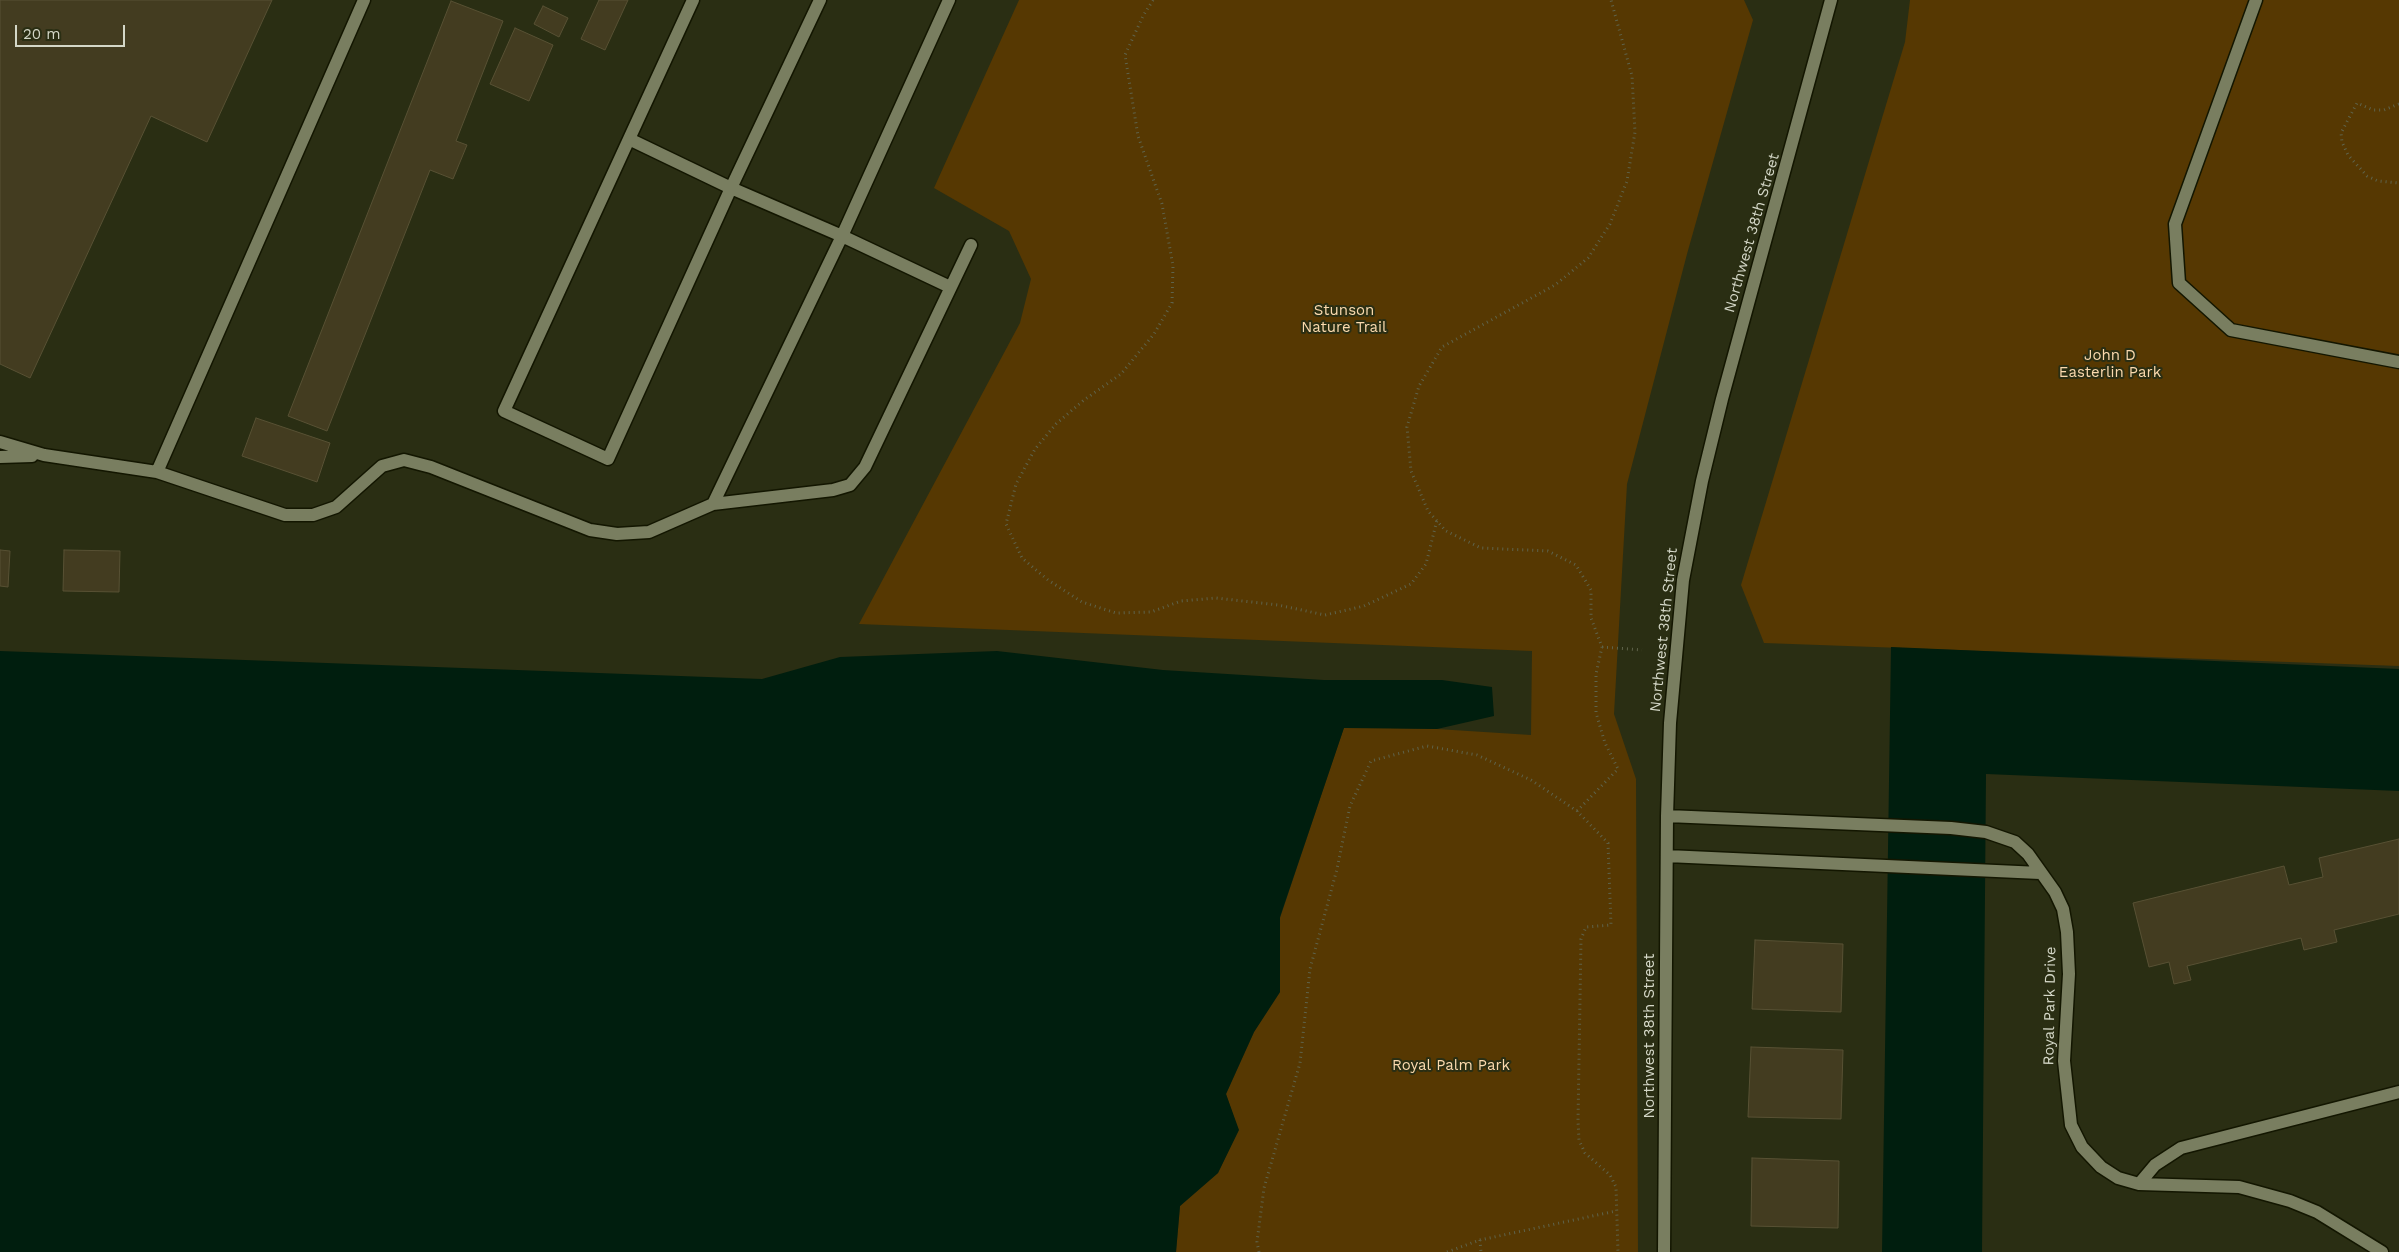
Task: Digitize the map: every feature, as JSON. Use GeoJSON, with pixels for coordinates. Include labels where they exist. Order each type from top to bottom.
{"type":"FeatureCollection","features":[{"type":"Feature","properties":{"kind":"street"},"geometry":{"type":"LineString","coordinates":[[157,472],[364,0]]}},
{"type":"Feature","properties":{"kind":"street"},"geometry":{"type":"LineString","coordinates":[[692,0],[504,411],[608,459],[731,188],[820,0]]}},
{"type":"Feature","properties":{"kind":"street"},"geometry":{"type":"LineString","coordinates":[[713,504],[842,236],[949,0]]}},
{"type":"Feature","properties":{"kind":"street","name":"Northwest 38th Street"},"geometry":{"type":"LineString","coordinates":[[1664,1252],[1667,816],[1670,724],[1683,580],[1702,481],[1722,399],[1831,0]]}},
{"type":"Feature","properties":{"kind":"street"},"geometry":{"type":"LineString","coordinates":[[2256,0],[2175,224],[2179,283],[2231,330],[2399,362]]}},
{"type":"Feature","properties":{"kind":"street"},"geometry":{"type":"LineString","coordinates":[[629,139],[731,188],[842,236],[950,287]]}},
{"type":"Feature","properties":{"kind":"street"},"geometry":{"type":"LineString","coordinates":[[0,442],[44,455],[157,472],[285,515],[313,515],[336,507],[382,466],[404,460],[431,467],[590,530],[617,534],[649,532],[713,504],[833,490],[850,485],[865,467],[971,244]]}},
{"type":"Feature","properties":{"kind":"street"},"geometry":{"type":"LineString","coordinates":[[0,457],[44,455]]}},
{"type":"Feature","properties":{"kind":"street","name":"Royal Park Drive"},"geometry":{"type":"LineString","coordinates":[[1667,816],[1854,823],[1986,832],[2015,842],[2028,854],[2040,873],[2056,892],[2063,909],[2068,932],[2069,974],[2064,1061],[2071,1125],[2082,1148],[2101,1167],[2118,1178],[2140,1184],[2239,1187],[2290,1201],[2318,1212],[2382,1252]]}},
{"type":"Feature","properties":{"kind":"street"},"geometry":{"type":"LineString","coordinates":[[1667,856],[1883,864],[2040,873]]}},
{"type":"Feature","properties":{"kind":"street"},"geometry":{"type":"LineString","coordinates":[[2140,1184],[2154,1165],[2181,1148],[2399,1092]]}},
{"type":"Feature","properties":{"kind":"path"},"geometry":{"type":"LineString","coordinates":[[1154,0],[1142,16],[1125,55],[1138,136],[1162,204],[1173,266],[1172,303],[1154,334],[1121,374],[1084,400],[1056,424],[1035,449],[1016,484],[1006,524],[1022,558],[1048,580],[1082,602],[1116,613],[1150,612],[1180,601],[1216,598],[1278,605],[1325,615],[1364,606],[1410,584],[1426,564],[1436,520]]}},
{"type":"Feature","properties":{"kind":"path"},"geometry":{"type":"LineString","coordinates":[[1577,811],[1618,769],[1605,743],[1596,713],[1596,674],[1602,647],[1591,618],[1591,590],[1576,565],[1548,551],[1481,548],[1446,532],[1428,511],[1411,471],[1406,427],[1419,386],[1442,347],[1555,285],[1588,258],[1610,224],[1627,180],[1635,132],[1632,76],[1612,0]]}},
{"type":"Feature","properties":{"kind":"path"},"geometry":{"type":"LineString","coordinates":[[2399,104],[2384,110],[2373,110],[2357,103],[2341,133],[2342,142],[2348,155],[2368,176],[2378,181],[2399,183]]}},
{"type":"Feature","properties":{"kind":"path"},"geometry":{"type":"LineString","coordinates":[[1602,647],[1642,650]]}},
{"type":"Feature","properties":{"kind":"path"},"geometry":{"type":"LineString","coordinates":[[1259,1252],[1257,1242],[1264,1188],[1300,1063],[1310,969],[1337,868],[1350,806],[1371,761],[1427,746],[1477,755],[1531,780],[1577,811],[1608,844],[1611,925],[1586,927],[1581,939],[1579,1140],[1585,1154],[1610,1175],[1616,1187],[1618,1252]]}},
{"type":"Feature","properties":{"kind":"path"},"geometry":{"type":"LineString","coordinates":[[1448,1252],[1480,1240],[1616,1211]]}},
{"type":"Feature","properties":{"kind":"path"},"geometry":{"type":"LineString","coordinates":[[1480,1240],[1481,1252]]}},
{"type":"Feature","properties":{"kind":"green space","name":"Stunson Nature Trail"},"geometry":{"type":"Polygon","coordinates":[[[1019,0],[1744,0],[1753,20],[1687,254],[1627,484],[1614,714],[1636,779],[1638,1252],[1176,1252],[1180,1206],[1218,1173],[1238,1130],[1226,1094],[1254,1032],[1280,992],[1280,918],[1344,727],[1437,729],[1531,735],[1532,651],[859,624],[1020,323],[1031,279],[1009,231],[934,188],[1019,0]]]}},
{"type":"Feature","properties":{"kind":"green space","name":"John D Easterlin Park"},"geometry":{"type":"Polygon","coordinates":[[[1910,0],[2399,0],[2399,666],[1764,643],[1741,585],[1905,42],[1910,0]]]}},
{"type":"Feature","properties":{"kind":"shaded area"},"geometry":{"type":"Polygon","coordinates":[[[1891,647],[2399,669],[2399,791],[1986,774],[1982,1252],[1882,1252],[1891,647]]]}},
{"type":"Feature","properties":{"kind":"shaded area"},"geometry":{"type":"Polygon","coordinates":[[[0,651],[762,679],[840,657],[997,651],[1163,670],[1324,680],[1442,680],[1492,687],[1494,716],[1437,729],[1344,728],[1280,917],[1280,992],[1254,1032],[1226,1094],[1239,1130],[1218,1173],[1180,1206],[1176,1252],[0,1252],[0,651]]]}},
{"type":"Feature","properties":{"kind":"building"},"geometry":{"type":"Polygon","coordinates":[[[0,0],[272,0],[207,142],[151,116],[30,378],[0,364],[0,0]]]}},
{"type":"Feature","properties":{"kind":"building"},"geometry":{"type":"Polygon","coordinates":[[[599,0],[628,0],[605,50],[581,39],[599,0]]]}},
{"type":"Feature","properties":{"kind":"building"},"geometry":{"type":"Polygon","coordinates":[[[451,1],[503,21],[456,141],[467,145],[453,179],[430,170],[327,431],[288,416],[451,1]]]}},
{"type":"Feature","properties":{"kind":"building"},"geometry":{"type":"Polygon","coordinates":[[[543,6],[568,18],[559,37],[534,24],[543,6]]]}},
{"type":"Feature","properties":{"kind":"building"},"geometry":{"type":"Polygon","coordinates":[[[515,28],[553,45],[529,101],[490,84],[515,28]]]}},
{"type":"Feature","properties":{"kind":"building"},"geometry":{"type":"Polygon","coordinates":[[[256,418],[330,443],[317,482],[242,456],[256,418]]]}},
{"type":"Feature","properties":{"kind":"building"},"geometry":{"type":"Polygon","coordinates":[[[0,550],[10,551],[8,587],[0,586],[0,550]]]}},
{"type":"Feature","properties":{"kind":"building"},"geometry":{"type":"Polygon","coordinates":[[[64,550],[120,551],[119,592],[63,591],[64,550]]]}},
{"type":"Feature","properties":{"kind":"building"},"geometry":{"type":"Polygon","coordinates":[[[2399,839],[2399,914],[2334,930],[2337,942],[2304,950],[2301,938],[2187,966],[2191,980],[2174,984],[2169,962],[2149,967],[2133,903],[2284,866],[2289,885],[2323,877],[2319,858],[2399,839]]]}},
{"type":"Feature","properties":{"kind":"building"},"geometry":{"type":"Polygon","coordinates":[[[1755,940],[1843,944],[1841,1012],[1752,1009],[1755,940]]]}},
{"type":"Feature","properties":{"kind":"building"},"geometry":{"type":"Polygon","coordinates":[[[1751,1047],[1843,1050],[1841,1119],[1748,1117],[1751,1047]]]}},
{"type":"Feature","properties":{"kind":"building"},"geometry":{"type":"Polygon","coordinates":[[[1752,1158],[1839,1161],[1838,1228],[1751,1226],[1752,1158]]]}},
{"type":"Feature","properties":{"kind":"park label","name":"Royal Palm Park"},"geometry":{"type":"Point","coordinates":[1451,1066]}}]}
